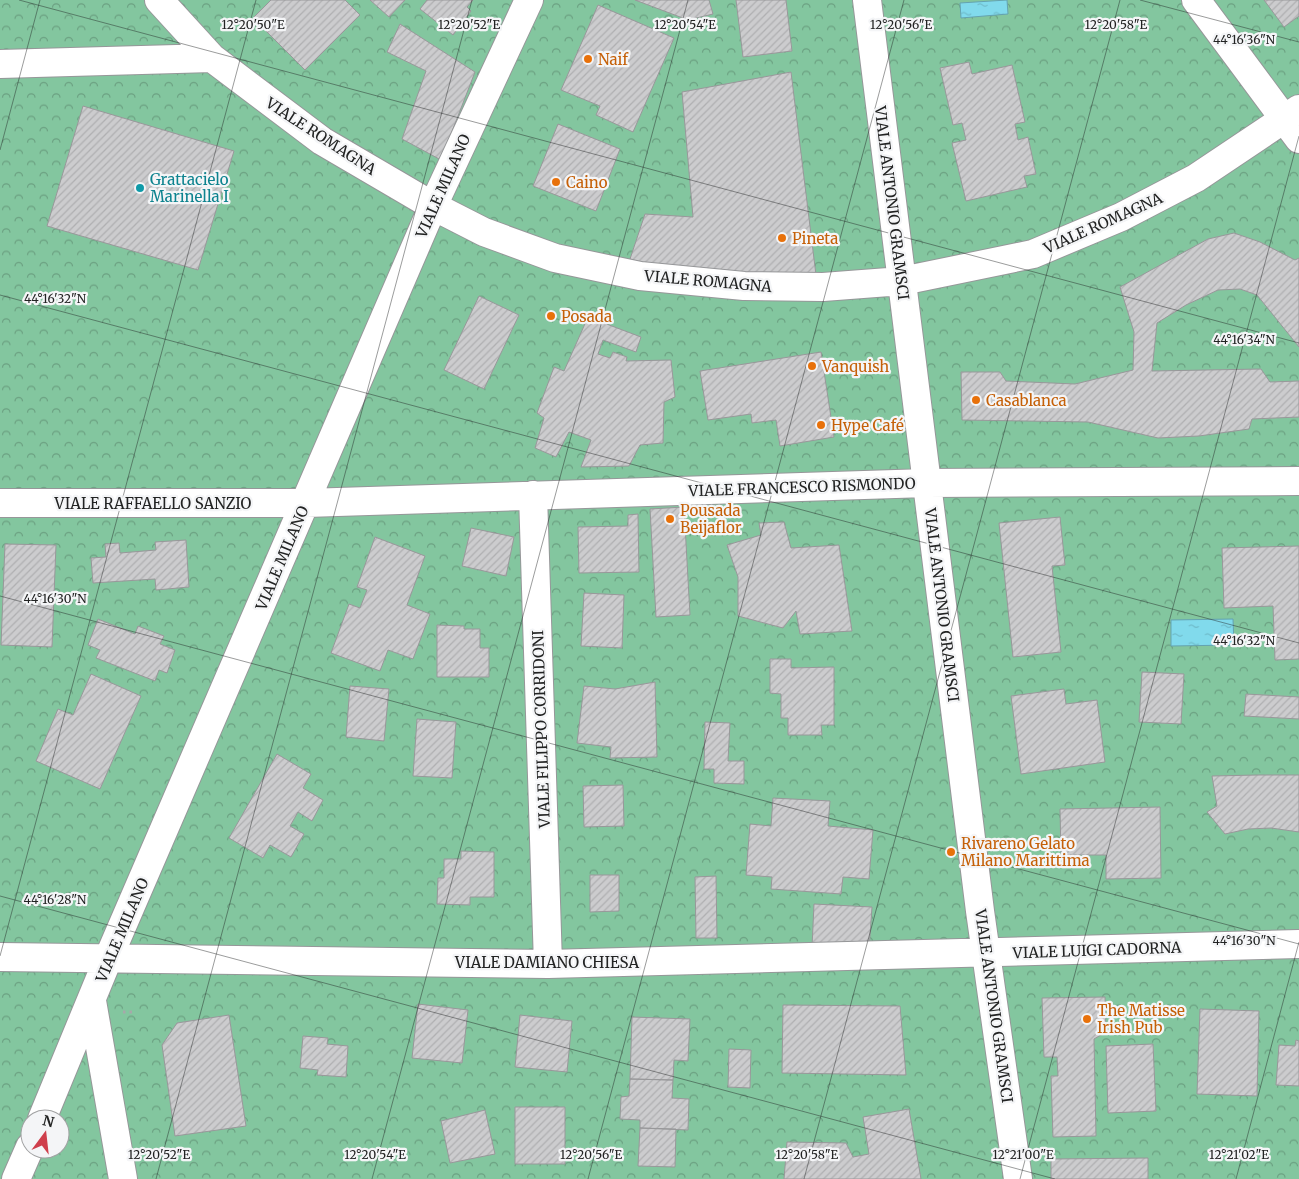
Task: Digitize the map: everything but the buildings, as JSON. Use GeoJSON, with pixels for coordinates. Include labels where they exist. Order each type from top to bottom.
{"type":"FeatureCollection","features":[{"type":"Feature","properties":{"kind":"street","name":"VIALE ROMAGNA"},"geometry":{"type":"LineString","coordinates":[[159,0],[212,58],[322,141],[433,206],[484,232],[555,258],[640,276],[744,286],[823,287],[902,281],[1033,254],[1121,218],[1294,122]]}},
{"type":"Feature","properties":{"kind":"street","name":"VIALE MILANO"},"geometry":{"type":"LineString","coordinates":[[46,1109],[108,959],[433,206],[529,0]]}},
{"type":"Feature","properties":{"kind":"street","name":"VIALE ANTONIO GRAMSCI"},"geometry":{"type":"LineString","coordinates":[[866,0],[986,953],[1018,1179]]}},
{"type":"Feature","properties":{"kind":"street"},"geometry":{"type":"LineString","coordinates":[[1196,0],[1294,122]]}},
{"type":"Feature","properties":{"kind":"street"},"geometry":{"type":"LineString","coordinates":[[0,64],[212,58]]}},
{"type":"Feature","properties":{"kind":"street","name":"VIALE FRANCESCO RISMONDO"},"geometry":{"type":"LineString","coordinates":[[306,503],[927,484],[1299,482]]}},
{"type":"Feature","properties":{"kind":"street","name":"VIALE FILIPPO CORRIDONI"},"geometry":{"type":"LineString","coordinates":[[533,495],[548,964]]}},
{"type":"Feature","properties":{"kind":"street","name":"VIALE RAFFAELLO SANZIO"},"geometry":{"type":"LineString","coordinates":[[0,503],[306,503]]}},
{"type":"Feature","properties":{"kind":"street","name":"VIALE LUIGI CADORNA"},"geometry":{"type":"LineString","coordinates":[[986,953],[1299,944]]}},
{"type":"Feature","properties":{"kind":"street","name":"VIALE DAMIANO CHIESA"},"geometry":{"type":"LineString","coordinates":[[0,957],[548,964],[986,953]]}},
{"type":"Feature","properties":{"kind":"street"},"geometry":{"type":"LineString","coordinates":[[92,1001],[123,1179]]}},
{"type":"Feature","properties":{"kind":"street"},"geometry":{"type":"LineString","coordinates":[[56,1085],[84,1073],[107,1087]]}},
{"type":"Feature","properties":{"kind":"street"},"geometry":{"type":"LineString","coordinates":[[16,1179],[25,1159]]}},
{"type":"Feature","properties":{"kind":"green space"},"geometry":{"type":"Polygon","coordinates":[[[0,0],[1299,0],[1299,1179],[0,1179],[0,0]]]}},
{"type":"Feature","properties":{"kind":"water"},"geometry":{"type":"Polygon","coordinates":[[[1007,0],[1008,14],[961,18],[960,3],[1007,0]]]}},
{"type":"Feature","properties":{"kind":"water"},"geometry":{"type":"Polygon","coordinates":[[[1233,619],[1234,645],[1171,646],[1171,620],[1233,619]]]}},
{"type":"Feature","properties":{"kind":"place","name":"Naif"},"geometry":{"type":"Point","coordinates":[588,59]}},
{"type":"Feature","properties":{"kind":"place","name":"Caino"},"geometry":{"type":"Point","coordinates":[556,182]}},
{"type":"Feature","properties":{"kind":"place","name":"Grattacielo Marinella I"},"geometry":{"type":"Point","coordinates":[140,188]}},
{"type":"Feature","properties":{"kind":"place","name":"Pineta"},"geometry":{"type":"Point","coordinates":[782,238]}},
{"type":"Feature","properties":{"kind":"place","name":"Posada"},"geometry":{"type":"Point","coordinates":[551,316]}},
{"type":"Feature","properties":{"kind":"place","name":"Vanquish"},"geometry":{"type":"Point","coordinates":[812,366]}},
{"type":"Feature","properties":{"kind":"place","name":"Casablanca"},"geometry":{"type":"Point","coordinates":[976,400]}},
{"type":"Feature","properties":{"kind":"place","name":"Hype Café"},"geometry":{"type":"Point","coordinates":[821,425]}},
{"type":"Feature","properties":{"kind":"place","name":"Pousada Beijaflor"},"geometry":{"type":"Point","coordinates":[670,519]}},
{"type":"Feature","properties":{"kind":"place","name":"Rivareno Gelato Milano Marittima"},"geometry":{"type":"Point","coordinates":[951,852]}},
{"type":"Feature","properties":{"kind":"place","name":"The Matisse Irish Pub"},"geometry":{"type":"Point","coordinates":[1087,1019]}}]}
